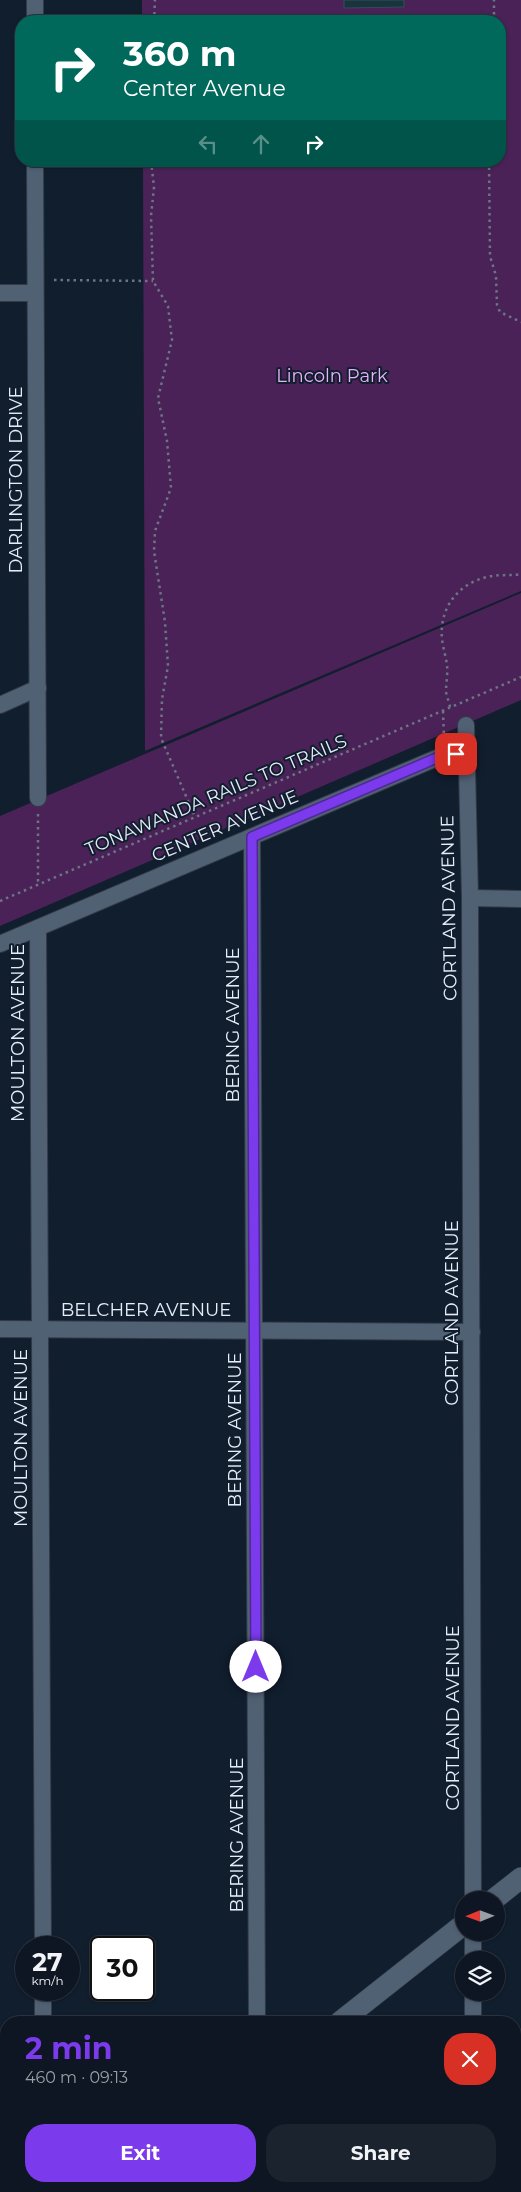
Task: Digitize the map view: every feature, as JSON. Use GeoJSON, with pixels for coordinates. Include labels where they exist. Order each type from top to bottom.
{"type":"FeatureCollection","features":[{"type":"Feature","properties":{"kind":"street"},"geometry":{"type":"LineString","coordinates":[[35,0],[35,15]]}},
{"type":"Feature","properties":{"kind":"street","name":"DARLINGTON DRIVE"},"geometry":{"type":"LineString","coordinates":[[35,167],[38,798]]}},
{"type":"Feature","properties":{"kind":"street"},"geometry":{"type":"LineString","coordinates":[[0,293],[35,293]]}},
{"type":"Feature","properties":{"kind":"street"},"geometry":{"type":"LineString","coordinates":[[0,705],[38,688]]}},
{"type":"Feature","properties":{"kind":"street","name":"CORTLAND AVENUE"},"geometry":{"type":"LineString","coordinates":[[466,725],[470,898],[473,1891]]}},
{"type":"Feature","properties":{"kind":"street","name":"CENTER AVENUE"},"geometry":{"type":"LineString","coordinates":[[0,944],[446,754],[467,753]]}},
{"type":"Feature","properties":{"kind":"street","name":"BERING AVENUE"},"geometry":{"type":"LineString","coordinates":[[252,837],[257,2016]]}},
{"type":"Feature","properties":{"kind":"street"},"geometry":{"type":"LineString","coordinates":[[470,898],[521,899]]}},
{"type":"Feature","properties":{"kind":"street","name":"MOULTON AVENUE"},"geometry":{"type":"LineString","coordinates":[[38,928],[42,1936]]}},
{"type":"Feature","properties":{"kind":"street","name":"BELCHER AVENUE"},"geometry":{"type":"LineString","coordinates":[[0,1329],[472,1332]]}},
{"type":"Feature","properties":{"kind":"street"},"geometry":{"type":"LineString","coordinates":[[504,1891],[521,1878]]}},
{"type":"Feature","properties":{"kind":"street"},"geometry":{"type":"LineString","coordinates":[[348,2016],[455,1931]]}},
{"type":"Feature","properties":{"kind":"street"},"geometry":{"type":"LineString","coordinates":[[43,2001],[43,2016]]}},
{"type":"Feature","properties":{"kind":"street"},"geometry":{"type":"LineString","coordinates":[[473,2001],[474,2016]]}},
{"type":"Feature","properties":{"kind":"path"},"geometry":{"type":"LineString","coordinates":[[154,15],[155,0]]}},
{"type":"Feature","properties":{"kind":"path"},"geometry":{"type":"LineString","coordinates":[[494,0],[494,15]]}},
{"type":"Feature","properties":{"kind":"path"},"geometry":{"type":"LineString","coordinates":[[152,167],[154,187],[151,216],[153,280],[168,306],[172,340],[158,398],[167,441],[171,488],[155,531],[154,551],[165,622],[168,666],[162,699],[161,738],[195,817]]}},
{"type":"Feature","properties":{"kind":"path"},"geometry":{"type":"LineString","coordinates":[[489,167],[490,256],[496,276],[497,305],[500,312],[521,322]]}},
{"type":"Feature","properties":{"kind":"path"},"geometry":{"type":"LineString","coordinates":[[54,280],[153,280]]}},
{"type":"Feature","properties":{"kind":"path"},"geometry":{"type":"LineString","coordinates":[[450,708],[446,692],[447,668],[442,640],[444,613],[448,605],[453,596],[466,585],[479,579],[496,575],[521,574]]}},
{"type":"Feature","properties":{"kind":"path","name":"TONAWANDA RAILS TO TRAILS"},"geometry":{"type":"LineString","coordinates":[[0,901],[521,677]]}},
{"type":"Feature","properties":{"kind":"path"},"geometry":{"type":"LineString","coordinates":[[443,711],[445,745]]}},
{"type":"Feature","properties":{"kind":"path"},"geometry":{"type":"LineString","coordinates":[[38,798],[38,885]]}},
{"type":"Feature","properties":{"kind":"green space","name":"Lincoln Park"},"geometry":{"type":"Polygon","coordinates":[[[142,0],[521,0],[521,591],[145,751],[143,167],[506,167],[506,15],[142,15],[142,0]]]}},
{"type":"Feature","properties":{"kind":"green space"},"geometry":{"type":"Polygon","coordinates":[[[521,593],[521,700],[0,926],[0,816],[521,593]]]}},
{"type":"Feature","properties":{"kind":"building"},"geometry":{"type":"Polygon","coordinates":[[[344,0],[404,0],[404,7],[344,8],[344,0]]]}},
{"type":"Feature","properties":{"kind":"route"},"geometry":{"type":"LineString","coordinates":[[256,1667],[252,837],[446,754],[456,754]]}}]}
